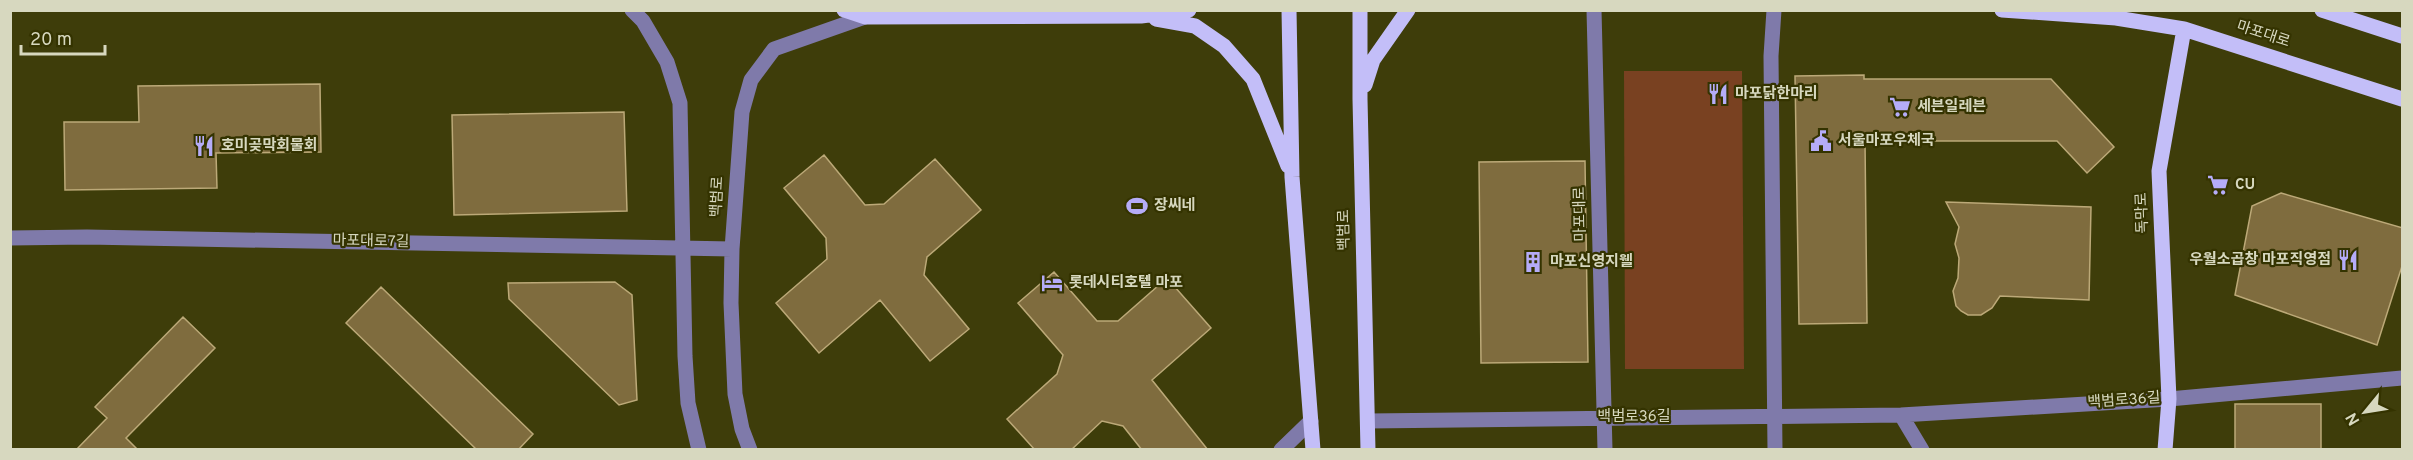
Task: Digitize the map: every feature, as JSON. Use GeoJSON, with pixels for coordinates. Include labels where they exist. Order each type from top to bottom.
{"type":"FeatureCollection","features":[{"type":"Feature","properties":{"kind":"main road"},"geometry":{"type":"LineString","coordinates":[[844,10],[865,17],[1141,16],[1189,10]]}},
{"type":"Feature","properties":{"kind":"main road"},"geometry":{"type":"LineString","coordinates":[[1288,10],[1292,177],[1312,450]]}},
{"type":"Feature","properties":{"kind":"main road","name":"백범로"},"geometry":{"type":"LineString","coordinates":[[1360,10],[1368,450]]}},
{"type":"Feature","properties":{"kind":"main road"},"geometry":{"type":"LineString","coordinates":[[1360,99],[1373,60],[1408,10]]}},
{"type":"Feature","properties":{"kind":"main road","name":"마포대로"},"geometry":{"type":"LineString","coordinates":[[2002,10],[2116,18],[2184,29],[2403,99]]}},
{"type":"Feature","properties":{"kind":"main road"},"geometry":{"type":"LineString","coordinates":[[2322,10],[2403,36]]}},
{"type":"Feature","properties":{"kind":"main road"},"geometry":{"type":"LineString","coordinates":[[1141,16],[1195,26],[1224,45],[1253,79],[1292,177]]}},
{"type":"Feature","properties":{"kind":"main road","name":"독막로"},"geometry":{"type":"LineString","coordinates":[[2165,450],[2169,399],[2159,171],[2184,29]]}},
{"type":"Feature","properties":{"kind":"street"},"geometry":{"type":"LineString","coordinates":[[632,10],[643,21],[667,62],[680,103],[688,403],[699,450]]}},
{"type":"Feature","properties":{"kind":"street","name":"마포대로"},"geometry":{"type":"LineString","coordinates":[[1594,10],[1605,450]]}},
{"type":"Feature","properties":{"kind":"street"},"geometry":{"type":"LineString","coordinates":[[1774,10],[1771,56],[1775,450]]}},
{"type":"Feature","properties":{"kind":"street","name":"백범로"},"geometry":{"type":"LineString","coordinates":[[750,450],[742,429],[735,394],[731,303],[738,144],[742,112],[751,80],[774,49],[865,17]]}},
{"type":"Feature","properties":{"kind":"street","name":"마포대로7길"},"geometry":{"type":"LineString","coordinates":[[10,238],[87,237],[732,249]]}},
{"type":"Feature","properties":{"kind":"street"},"geometry":{"type":"LineString","coordinates":[[2169,399],[2403,378]]}},
{"type":"Feature","properties":{"kind":"street","name":"백범로36길"},"geometry":{"type":"LineString","coordinates":[[1368,421],[1901,415],[2169,399]]}},
{"type":"Feature","properties":{"kind":"street"},"geometry":{"type":"LineString","coordinates":[[1901,415],[1922,450]]}},
{"type":"Feature","properties":{"kind":"street"},"geometry":{"type":"LineString","coordinates":[[1281,450],[1311,421]]}},
{"type":"Feature","properties":{"kind":"shaded area"},"geometry":{"type":"Polygon","coordinates":[[[1624,71],[1742,71],[1744,369],[1625,369],[1624,71]]]}},
{"type":"Feature","properties":{"kind":"building"},"geometry":{"type":"Polygon","coordinates":[[[1864,75],[1864,79],[2051,79],[2114,147],[2087,173],[2057,141],[1865,141],[1867,323],[1799,324],[1795,76],[1864,75]]]}},
{"type":"Feature","properties":{"kind":"building"},"geometry":{"type":"Polygon","coordinates":[[[320,84],[321,152],[216,153],[217,188],[65,190],[64,122],[139,122],[138,86],[320,84]]]}},
{"type":"Feature","properties":{"kind":"building"},"geometry":{"type":"Polygon","coordinates":[[[624,112],[627,211],[454,215],[452,115],[624,112]]]}},
{"type":"Feature","properties":{"kind":"building"},"geometry":{"type":"Polygon","coordinates":[[[824,155],[865,205],[884,204],[935,159],[981,210],[927,257],[924,275],[969,329],[930,361],[880,300],[819,353],[776,303],[827,259],[826,238],[784,188],[824,155]]]}},
{"type":"Feature","properties":{"kind":"building","name":"마포신영지웰"},"geometry":{"type":"Polygon","coordinates":[[[1585,161],[1588,362],[1481,363],[1479,162],[1585,161]]]}},
{"type":"Feature","properties":{"kind":"building"},"geometry":{"type":"Polygon","coordinates":[[[2281,193],[2403,228],[2403,263],[2377,345],[2235,295],[2252,206],[2281,193]]]}},
{"type":"Feature","properties":{"kind":"building"},"geometry":{"type":"Polygon","coordinates":[[[1946,202],[2091,207],[2089,300],[2000,296],[1992,308],[1981,315],[1968,315],[1961,311],[1956,306],[1953,291],[1958,278],[1959,258],[1955,244],[1959,227],[1946,202]]]}},
{"type":"Feature","properties":{"kind":"building"},"geometry":{"type":"Polygon","coordinates":[[[1054,272],[1097,321],[1118,321],[1167,278],[1211,328],[1152,380],[1208,450],[1142,450],[1123,426],[1102,421],[1071,450],[1035,450],[1007,419],[1057,374],[1063,355],[1018,303],[1054,272]]]}},
{"type":"Feature","properties":{"kind":"building"},"geometry":{"type":"Polygon","coordinates":[[[615,282],[632,295],[637,400],[619,405],[509,299],[508,283],[615,282]]]}},
{"type":"Feature","properties":{"kind":"building"},"geometry":{"type":"Polygon","coordinates":[[[381,287],[533,434],[518,450],[477,450],[346,323],[381,287]]]}},
{"type":"Feature","properties":{"kind":"building"},"geometry":{"type":"Polygon","coordinates":[[[183,317],[215,348],[126,438],[138,450],[76,450],[107,418],[95,407],[183,317]]]}},
{"type":"Feature","properties":{"kind":"building"},"geometry":{"type":"Polygon","coordinates":[[[2235,404],[2321,404],[2321,450],[2235,450],[2235,404]]]}},
{"type":"Feature","properties":{"kind":"place","name":"마포닭한마리"},"geometry":{"type":"Point","coordinates":[1718,94]}},
{"type":"Feature","properties":{"kind":"place","name":"세븐일레븐"},"geometry":{"type":"Point","coordinates":[1900,107]}},
{"type":"Feature","properties":{"kind":"place","name":"서울마포우체국"},"geometry":{"type":"Point","coordinates":[1821,141]}},
{"type":"Feature","properties":{"kind":"place","name":"호미곶막회물회"},"geometry":{"type":"Point","coordinates":[204,146]}},
{"type":"Feature","properties":{"kind":"place","name":"CU"},"geometry":{"type":"Point","coordinates":[2218,185]}},
{"type":"Feature","properties":{"kind":"place","name":"장씨네"},"geometry":{"type":"Point","coordinates":[1137,206]}},
{"type":"Feature","properties":{"kind":"place","name":"우월소곱창 마포직영점"},"geometry":{"type":"Point","coordinates":[2348,260]}},
{"type":"Feature","properties":{"kind":"place","name":"마포신영지웰"},"geometry":{"type":"Point","coordinates":[1533,262]}},
{"type":"Feature","properties":{"kind":"place","name":"롯데시티호텔 마포"},"geometry":{"type":"Point","coordinates":[1052,283]}}]}
